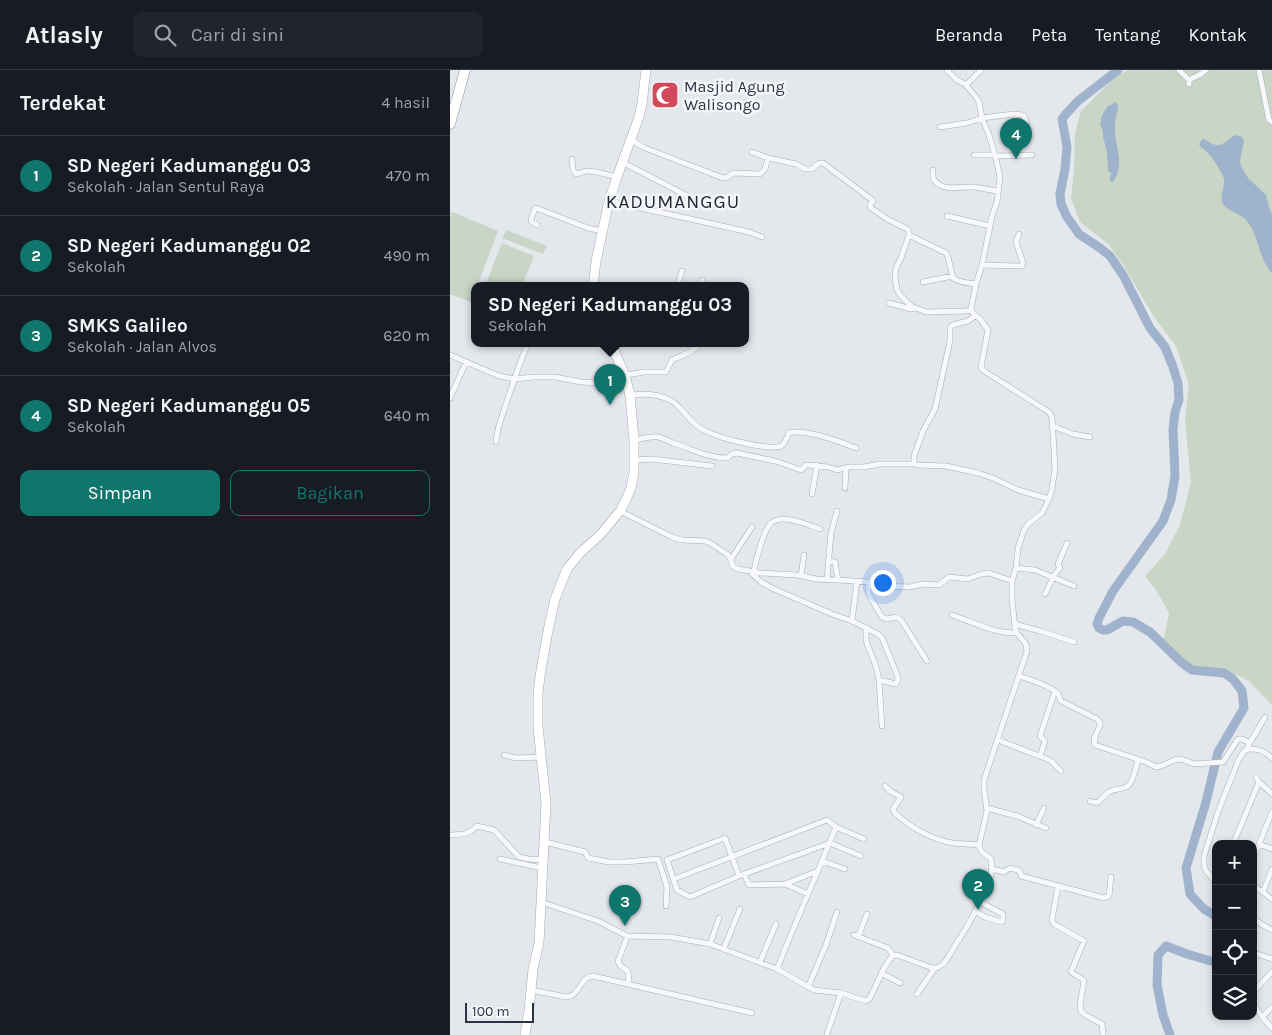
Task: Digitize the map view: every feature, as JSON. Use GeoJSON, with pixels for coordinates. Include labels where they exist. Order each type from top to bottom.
{"type":"FeatureCollection","features":[{"type":"Feature","properties":{"kind":"highway"},"geometry":{"type":"LineString","coordinates":[[450,124],[465,70]]}},
{"type":"Feature","properties":{"kind":"main road"},"geometry":{"type":"LineString","coordinates":[[593,282],[596,261],[616,177],[639,117],[646,70]]}},
{"type":"Feature","properties":{"kind":"main road"},"geometry":{"type":"LineString","coordinates":[[525,1035],[530,1010],[533,969],[539,942],[545,842],[546,802],[538,727],[540,670],[555,599],[567,569],[620,511],[631,488],[634,473],[634,440],[630,395],[624,372],[613,347]]}},
{"type":"Feature","properties":{"kind":"street"},"geometry":{"type":"LineString","coordinates":[[866,914],[856,936],[888,948],[893,955],[935,968],[940,967],[980,902],[988,885],[992,869],[991,859],[981,851],[979,845],[987,814],[984,780],[1027,648],[1017,633],[1014,624],[1012,582],[1016,568],[1018,548],[1024,530],[1028,524],[1042,513],[1049,499],[1054,476],[1052,417],[1049,412],[982,369],[981,363],[988,330],[981,320],[973,314],[972,309],[976,284],[997,202],[1000,177],[978,100],[966,85],[957,80],[947,70]]}},
{"type":"Feature","properties":{"kind":"street"},"geometry":{"type":"LineString","coordinates":[[966,85],[981,70]]}},
{"type":"Feature","properties":{"kind":"street"},"geometry":{"type":"LineString","coordinates":[[1179,70],[1187,80],[1206,70]]}},
{"type":"Feature","properties":{"kind":"street"},"geometry":{"type":"LineString","coordinates":[[1259,70],[1270,114],[1269,120],[1272,122]]}},
{"type":"Feature","properties":{"kind":"street"},"geometry":{"type":"LineString","coordinates":[[940,127],[967,123],[982,118],[1019,114],[1023,115],[1027,125]]}},
{"type":"Feature","properties":{"kind":"street"},"geometry":{"type":"LineString","coordinates":[[630,140],[645,148],[723,178],[733,173],[760,174],[765,168],[768,158]]}},
{"type":"Feature","properties":{"kind":"street"},"geometry":{"type":"LineString","coordinates":[[752,152],[812,169],[819,163],[823,164],[871,199],[873,201],[870,205],[871,208],[907,229],[909,231],[896,268],[895,277],[897,290],[906,302],[926,312],[967,311],[972,309]]}},
{"type":"Feature","properties":{"kind":"street"},"geometry":{"type":"LineString","coordinates":[[974,155],[1032,155]]}},
{"type":"Feature","properties":{"kind":"street"},"geometry":{"type":"LineString","coordinates":[[572,160],[573,170],[576,174],[585,171],[616,177]]}},
{"type":"Feature","properties":{"kind":"street"},"geometry":{"type":"LineString","coordinates":[[622,162],[703,204]]}},
{"type":"Feature","properties":{"kind":"street"},"geometry":{"type":"LineString","coordinates":[[933,170],[933,178],[939,185],[952,188],[972,187],[998,190]]}},
{"type":"Feature","properties":{"kind":"street"},"geometry":{"type":"LineString","coordinates":[[610,201],[752,233],[762,237]]}},
{"type":"Feature","properties":{"kind":"street"},"geometry":{"type":"LineString","coordinates":[[538,225],[531,221],[536,208],[588,228],[603,231]]}},
{"type":"Feature","properties":{"kind":"street"},"geometry":{"type":"LineString","coordinates":[[947,216],[990,226]]}},
{"type":"Feature","properties":{"kind":"street"},"geometry":{"type":"LineString","coordinates":[[982,265],[1022,266],[1023,263],[1016,242],[1019,234]]}},
{"type":"Feature","properties":{"kind":"street"},"geometry":{"type":"LineString","coordinates":[[908,235],[946,253],[954,279],[976,284]]}},
{"type":"Feature","properties":{"kind":"street"},"geometry":{"type":"LineString","coordinates":[[678,282],[682,271]]}},
{"type":"Feature","properties":{"kind":"street"},"geometry":{"type":"LineString","coordinates":[[924,282],[953,276]]}},
{"type":"Feature","properties":{"kind":"street"},"geometry":{"type":"LineString","coordinates":[[889,303],[911,310],[916,308]]}},
{"type":"Feature","properties":{"kind":"street"},"geometry":{"type":"LineString","coordinates":[[914,464],[914,456],[923,431],[935,409],[938,398],[950,341],[950,328],[952,324],[961,323],[975,316]]}},
{"type":"Feature","properties":{"kind":"street"},"geometry":{"type":"LineString","coordinates":[[496,442],[498,427],[517,369],[527,347]]}},
{"type":"Feature","properties":{"kind":"street"},"geometry":{"type":"LineString","coordinates":[[450,355],[499,376],[515,379],[555,377],[581,382],[602,383],[624,372],[666,372],[672,360],[691,352],[697,347]]}},
{"type":"Feature","properties":{"kind":"street"},"geometry":{"type":"LineString","coordinates":[[450,398],[466,362]]}},
{"type":"Feature","properties":{"kind":"street"},"geometry":{"type":"LineString","coordinates":[[630,395],[658,395],[678,406],[702,429],[727,439],[775,447],[783,444],[790,433],[794,432],[834,439],[856,448]]}},
{"type":"Feature","properties":{"kind":"street"},"geometry":{"type":"LineString","coordinates":[[1052,426],[1073,434],[1090,437]]}},
{"type":"Feature","properties":{"kind":"street"},"geometry":{"type":"LineString","coordinates":[[634,440],[652,437],[660,438],[712,457],[727,458],[737,453],[775,461],[801,470],[806,465],[837,470],[864,468],[880,464],[946,466],[978,473],[1018,490],[1049,499]]}},
{"type":"Feature","properties":{"kind":"street"},"geometry":{"type":"LineString","coordinates":[[634,460],[652,459],[712,466]]}},
{"type":"Feature","properties":{"kind":"street"},"geometry":{"type":"LineString","coordinates":[[812,494],[817,466]]}},
{"type":"Feature","properties":{"kind":"street"},"geometry":{"type":"LineString","coordinates":[[845,488],[846,468]]}},
{"type":"Feature","properties":{"kind":"street"},"geometry":{"type":"LineString","coordinates":[[620,511],[672,537],[710,543],[727,554],[733,566],[751,571],[812,579],[869,582],[881,586],[905,587],[924,584],[938,586],[949,577],[968,580],[987,573],[1012,582]]}},
{"type":"Feature","properties":{"kind":"street"},"geometry":{"type":"LineString","coordinates":[[827,579],[831,533],[837,511]]}},
{"type":"Feature","properties":{"kind":"street"},"geometry":{"type":"LineString","coordinates":[[751,571],[766,530],[771,523],[785,519],[820,529]]}},
{"type":"Feature","properties":{"kind":"street"},"geometry":{"type":"LineString","coordinates":[[730,560],[752,527]]}},
{"type":"Feature","properties":{"kind":"street"},"geometry":{"type":"LineString","coordinates":[[1045,594],[1060,568],[1058,564],[1068,543]]}},
{"type":"Feature","properties":{"kind":"street"},"geometry":{"type":"LineString","coordinates":[[800,576],[804,555]]}},
{"type":"Feature","properties":{"kind":"street"},"geometry":{"type":"LineString","coordinates":[[828,561],[835,562],[838,580]]}},
{"type":"Feature","properties":{"kind":"street"},"geometry":{"type":"LineString","coordinates":[[1016,568],[1035,570],[1074,586]]}},
{"type":"Feature","properties":{"kind":"street"},"geometry":{"type":"LineString","coordinates":[[751,571],[760,582],[774,589],[873,630],[882,638],[898,677],[896,684],[879,680]]}},
{"type":"Feature","properties":{"kind":"street"},"geometry":{"type":"LineString","coordinates":[[852,621],[857,581]]}},
{"type":"Feature","properties":{"kind":"street"},"geometry":{"type":"LineString","coordinates":[[869,582],[869,595],[882,617],[887,619],[896,617],[901,620],[927,660]]}},
{"type":"Feature","properties":{"kind":"street"},"geometry":{"type":"LineString","coordinates":[[952,615],[1004,632],[1017,633]]}},
{"type":"Feature","properties":{"kind":"street"},"geometry":{"type":"LineString","coordinates":[[1014,624],[1074,642]]}},
{"type":"Feature","properties":{"kind":"street"},"geometry":{"type":"LineString","coordinates":[[867,628],[865,637],[879,680],[882,726]]}},
{"type":"Feature","properties":{"kind":"street"},"geometry":{"type":"LineString","coordinates":[[1019,676],[1055,691],[1061,701],[1089,715],[1100,723],[1094,739],[1095,746],[1156,766],[1178,760],[1194,764],[1223,762],[1238,739],[1250,743]]}},
{"type":"Feature","properties":{"kind":"street"},"geometry":{"type":"LineString","coordinates":[[1040,756],[1045,741],[1040,736],[1055,691]]}},
{"type":"Feature","properties":{"kind":"street"},"geometry":{"type":"LineString","coordinates":[[1212,877],[1204,865],[1204,856],[1218,812],[1238,762],[1265,717]]}},
{"type":"Feature","properties":{"kind":"street"},"geometry":{"type":"LineString","coordinates":[[998,740],[1051,761],[1061,771]]}},
{"type":"Feature","properties":{"kind":"street"},"geometry":{"type":"LineString","coordinates":[[1245,750],[1257,749],[1271,755]]}},
{"type":"Feature","properties":{"kind":"street"},"geometry":{"type":"LineString","coordinates":[[504,755],[516,758],[541,756]]}},
{"type":"Feature","properties":{"kind":"street"},"geometry":{"type":"LineString","coordinates":[[1090,802],[1097,803],[1110,791],[1127,786],[1132,779],[1138,760]]}},
{"type":"Feature","properties":{"kind":"street"},"geometry":{"type":"LineString","coordinates":[[1235,840],[1258,779],[1272,794]]}},
{"type":"Feature","properties":{"kind":"street"},"geometry":{"type":"LineString","coordinates":[[885,786],[900,797],[893,809],[894,812],[916,829],[946,841],[979,845]]}},
{"type":"Feature","properties":{"kind":"street"},"geometry":{"type":"LineString","coordinates":[[987,808],[1017,816],[1046,828]]}},
{"type":"Feature","properties":{"kind":"street"},"geometry":{"type":"LineString","coordinates":[[1036,825],[1044,808]]}},
{"type":"Feature","properties":{"kind":"street"},"geometry":{"type":"LineString","coordinates":[[1257,849],[1272,812]]}},
{"type":"Feature","properties":{"kind":"street"},"geometry":{"type":"LineString","coordinates":[[674,879],[826,820],[836,827],[864,839]]}},
{"type":"Feature","properties":{"kind":"street"},"geometry":{"type":"LineString","coordinates":[[450,835],[467,833],[477,826],[494,830],[519,857],[543,864]]}},
{"type":"Feature","properties":{"kind":"street"},"geometry":{"type":"LineString","coordinates":[[777,969],[836,827]]}},
{"type":"Feature","properties":{"kind":"street"},"geometry":{"type":"LineString","coordinates":[[818,870],[785,884],[749,886],[742,875],[732,857],[725,838],[667,860],[677,890],[690,898],[742,875],[830,842],[861,856]]}},
{"type":"Feature","properties":{"kind":"street"},"geometry":{"type":"LineString","coordinates":[[545,842],[586,852],[588,858],[610,862],[658,859],[667,887],[666,906]]}},
{"type":"Feature","properties":{"kind":"street"},"geometry":{"type":"LineString","coordinates":[[1259,844],[1272,849]]}},
{"type":"Feature","properties":{"kind":"street"},"geometry":{"type":"LineString","coordinates":[[500,859],[543,864]]}},
{"type":"Feature","properties":{"kind":"street"},"geometry":{"type":"LineString","coordinates":[[822,860],[845,869]]}},
{"type":"Feature","properties":{"kind":"street"},"geometry":{"type":"LineString","coordinates":[[992,869],[1004,872],[1010,868],[1014,869],[1020,872],[1021,876],[1106,898],[1110,894],[1110,877]]}},
{"type":"Feature","properties":{"kind":"street"},"geometry":{"type":"LineString","coordinates":[[1263,892],[1272,869]]}},
{"type":"Feature","properties":{"kind":"street"},"geometry":{"type":"LineString","coordinates":[[785,884],[808,894]]}},
{"type":"Feature","properties":{"kind":"street"},"geometry":{"type":"LineString","coordinates":[[1058,886],[1052,920],[1054,924],[1084,941],[1071,972],[1084,981],[1081,1011],[1102,1024],[1103,1035]]}},
{"type":"Feature","properties":{"kind":"street"},"geometry":{"type":"LineString","coordinates":[[1257,889],[1272,899]]}},
{"type":"Feature","properties":{"kind":"street"},"geometry":{"type":"LineString","coordinates":[[541,902],[598,922],[626,938],[672,937],[724,948],[777,969],[808,987],[820,991],[841,993],[864,1001],[870,998],[886,963],[893,955]]}},
{"type":"Feature","properties":{"kind":"street"},"geometry":{"type":"LineString","coordinates":[[975,910],[985,918],[1004,921],[1004,914],[980,902]]}},
{"type":"Feature","properties":{"kind":"street"},"geometry":{"type":"LineString","coordinates":[[724,948],[740,909]]}},
{"type":"Feature","properties":{"kind":"street"},"geometry":{"type":"LineString","coordinates":[[808,987],[826,945],[837,912]]}},
{"type":"Feature","properties":{"kind":"street"},"geometry":{"type":"LineString","coordinates":[[710,944],[719,918]]}},
{"type":"Feature","properties":{"kind":"street"},"geometry":{"type":"LineString","coordinates":[[1257,921],[1272,930]]}},
{"type":"Feature","properties":{"kind":"street"},"geometry":{"type":"LineString","coordinates":[[760,962],[776,924]]}},
{"type":"Feature","properties":{"kind":"street"},"geometry":{"type":"LineString","coordinates":[[626,938],[618,961],[619,965],[629,974],[628,983]]}},
{"type":"Feature","properties":{"kind":"street"},"geometry":{"type":"LineString","coordinates":[[1257,954],[1272,959]]}},
{"type":"Feature","properties":{"kind":"street"},"geometry":{"type":"LineString","coordinates":[[917,994],[935,968]]}},
{"type":"Feature","properties":{"kind":"street"},"geometry":{"type":"LineString","coordinates":[[1257,988],[1272,972]]}},
{"type":"Feature","properties":{"kind":"street"},"geometry":{"type":"LineString","coordinates":[[881,974],[900,983]]}},
{"type":"Feature","properties":{"kind":"street"},"geometry":{"type":"LineString","coordinates":[[531,990],[568,997],[574,995],[585,979],[593,976],[752,1013]]}},
{"type":"Feature","properties":{"kind":"street"},"geometry":{"type":"LineString","coordinates":[[827,1034],[841,993]]}},
{"type":"Feature","properties":{"kind":"street"},"geometry":{"type":"LineString","coordinates":[[1262,1017],[1272,1007]]}},
{"type":"Feature","properties":{"kind":"street"},"geometry":{"type":"LineString","coordinates":[[1257,1009],[1272,1028]]}},
{"type":"Feature","properties":{"kind":"green space"},"geometry":{"type":"Polygon","coordinates":[[[1128,70],[1272,70],[1272,705],[1249,681],[1235,674],[1192,670],[1181,662],[1163,643],[1169,613],[1158,593],[1145,576],[1165,554],[1180,525],[1191,482],[1185,421],[1189,385],[1176,346],[1154,317],[1124,266],[1108,244],[1080,222],[1071,198],[1075,134],[1081,111],[1115,77],[1128,70]]]}},
{"type":"Feature","properties":{"kind":"green space"},"geometry":{"type":"Polygon","coordinates":[[[452,212],[498,231],[479,282],[471,282],[471,302],[450,294],[450,217],[452,212]]]}},
{"type":"Feature","properties":{"kind":"green space"},"geometry":{"type":"Polygon","coordinates":[[[506,230],[547,246],[543,254],[502,238],[506,230]]]}},
{"type":"Feature","properties":{"kind":"green space"},"geometry":{"type":"Polygon","coordinates":[[[502,243],[534,256],[524,282],[487,282],[502,243]]]}},
{"type":"Feature","properties":{"kind":"water"},"geometry":{"type":"Polygon","coordinates":[[[1115,102],[1118,104],[1115,131],[1119,166],[1114,181],[1111,182],[1109,178],[1112,174],[1108,171],[1107,152],[1100,124],[1102,115],[1108,106],[1115,102]]]}},
{"type":"Feature","properties":{"kind":"water"},"geometry":{"type":"Polygon","coordinates":[[[1235,135],[1242,137],[1244,141],[1240,162],[1242,168],[1248,178],[1266,195],[1272,214],[1272,273],[1262,257],[1248,222],[1222,202],[1224,177],[1211,156],[1199,145],[1202,139],[1204,139],[1220,145],[1235,135]]]}},
{"type":"Feature","properties":{"kind":"waterway"},"geometry":{"type":"LineString","coordinates":[[1118,70],[1078,101],[1062,119],[1067,147],[1060,194],[1061,204],[1067,217],[1079,234],[1110,256],[1123,275],[1150,328],[1165,347],[1178,383],[1179,400],[1173,429],[1175,476],[1171,500],[1163,521],[1113,591],[1097,624],[1099,628],[1107,630],[1123,621],[1133,622],[1150,632],[1192,670],[1224,673],[1233,679],[1242,691],[1244,708],[1218,752],[1206,802],[1186,868],[1190,894],[1204,909],[1212,914]]}},
{"type":"Feature","properties":{"kind":"waterway"},"geometry":{"type":"LineString","coordinates":[[1170,1035],[1163,1015],[1157,985],[1158,955],[1166,946],[1212,961]]}},
{"type":"Feature","properties":{"kind":"place","name":"Masjid Agung Walisongo"},"geometry":{"type":"Point","coordinates":[665,95]}},
{"type":"Feature","properties":{"kind":"place","name":"SD Negeri Kadumanggu 05"},"geometry":{"type":"Point","coordinates":[1016,159]}},
{"type":"Feature","properties":{"kind":"place","name":"SD Negeri Kadumanggu 03"},"geometry":{"type":"Point","coordinates":[610,405]}},
{"type":"Feature","properties":{"kind":"place","name":"SD Negeri Kadumanggu 02"},"geometry":{"type":"Point","coordinates":[978,910]}},
{"type":"Feature","properties":{"kind":"place","name":"SMKS Galileo"},"geometry":{"type":"Point","coordinates":[625,926]}},
{"type":"Feature","properties":{"kind":"district","name":"KADUMANGGU"},"geometry":{"type":"Point","coordinates":[673,201]}}]}
